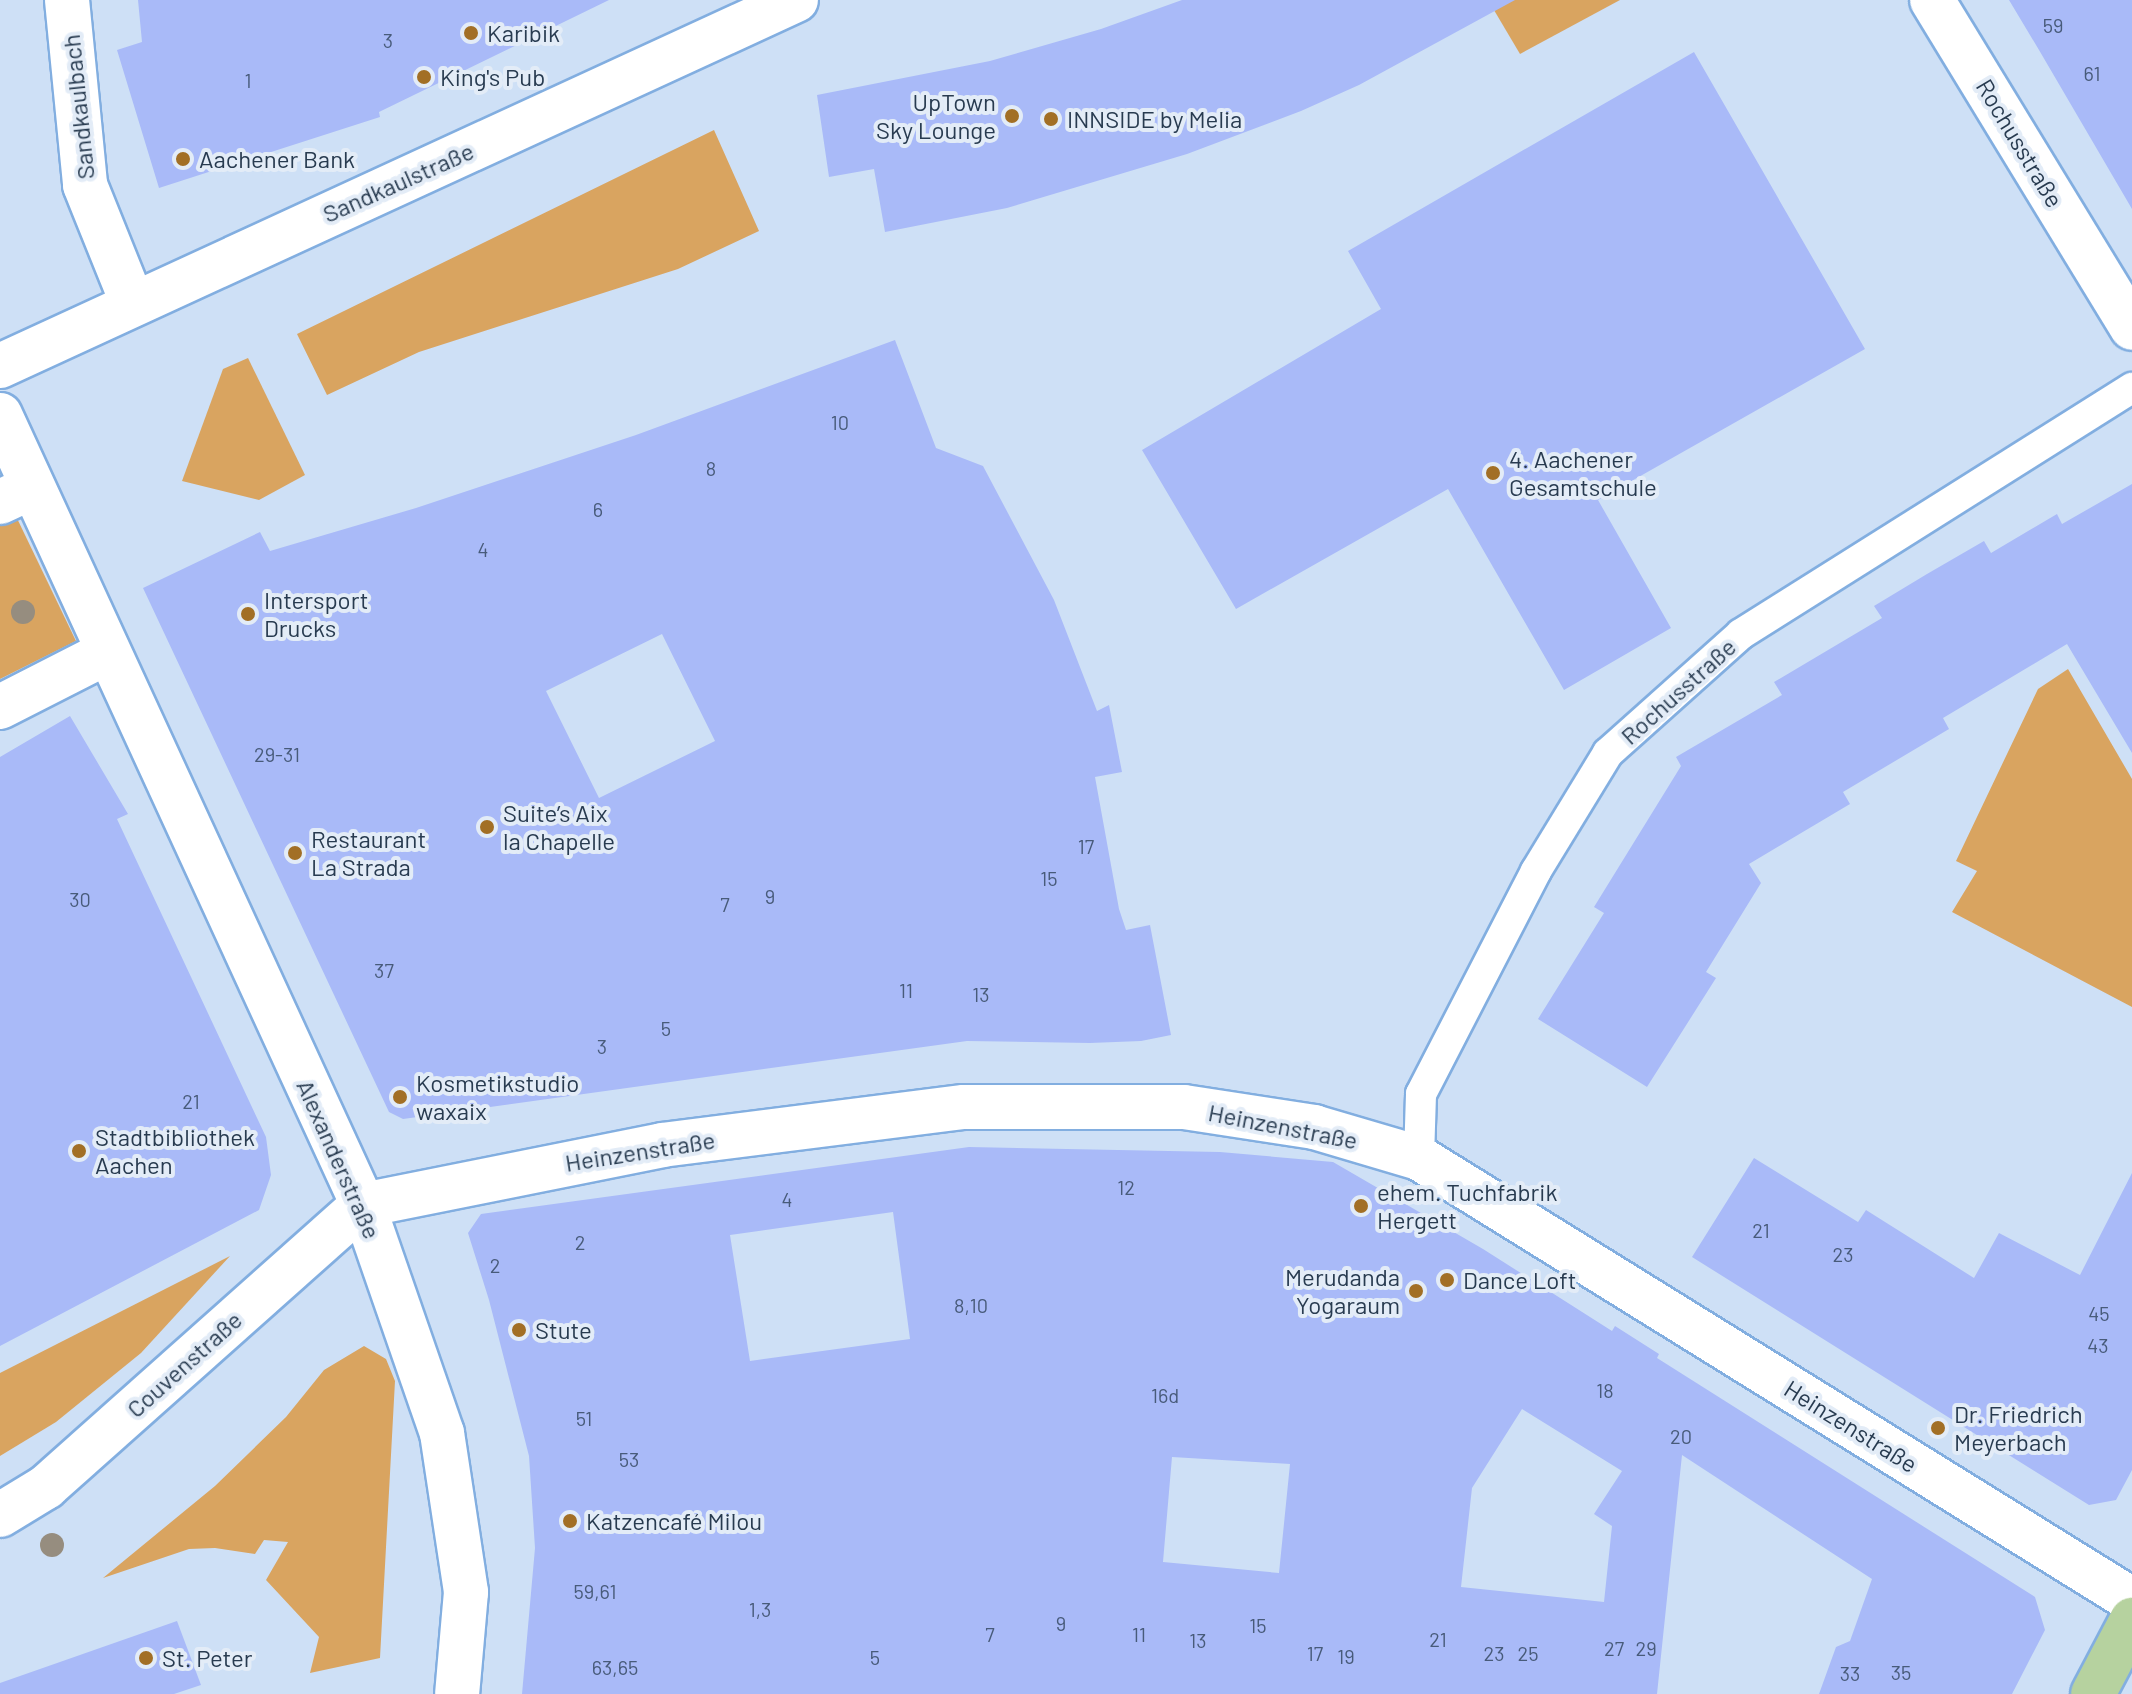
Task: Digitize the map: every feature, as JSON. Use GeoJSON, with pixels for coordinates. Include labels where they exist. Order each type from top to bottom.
{"type":"FeatureCollection","features":[{"type":"Feature","properties":{"kind":"main road"},"geometry":{"type":"LineString","coordinates":[[2093,1694],[2132,1620]]}},
{"type":"Feature","properties":{"kind":"street","name":"Sandkaulbach"},"geometry":{"type":"LineString","coordinates":[[67,0],[85,185],[132,302]]}},
{"type":"Feature","properties":{"kind":"street","name":"Sandkaulstraße"},"geometry":{"type":"LineString","coordinates":[[0,366],[132,302],[796,0]]}},
{"type":"Feature","properties":{"kind":"street","name":"Rochusstraße"},"geometry":{"type":"LineString","coordinates":[[1932,0],[2132,328]]}},
{"type":"Feature","properties":{"kind":"street","name":"Alexanderstraße"},"geometry":{"type":"LineString","coordinates":[[0,415],[16,494],[106,653],[363,1205],[442,1433],[466,1592],[457,1694]]}},
{"type":"Feature","properties":{"kind":"street"},"geometry":{"type":"LineString","coordinates":[[0,707],[106,653]]}},
{"type":"Feature","properties":{"kind":"street","name":"Heinzenstraße"},"geometry":{"type":"LineString","coordinates":[[363,1205],[662,1145],[964,1107],[1184,1107],[1314,1127],[1419,1158],[2132,1600]]}},
{"type":"Feature","properties":{"kind":"street","name":"Couvenstraße"},"geometry":{"type":"LineString","coordinates":[[0,1515],[46,1487],[363,1205]]}},
{"type":"Feature","properties":{"kind":"lane","name":"Rochusstraße"},"geometry":{"type":"LineString","coordinates":[[1419,1158],[1421,1094],[1536,871],[1608,753],[1741,634],[2132,388]]}},
{"type":"Feature","properties":{"kind":"shaded area"},"geometry":{"type":"Polygon","coordinates":[[[1488,0],[1620,0],[1520,54],[1488,0]]]}},
{"type":"Feature","properties":{"kind":"shaded area"},"geometry":{"type":"Polygon","coordinates":[[[714,130],[759,231],[678,269],[419,352],[327,395],[297,334],[714,130]]]}},
{"type":"Feature","properties":{"kind":"shaded area"},"geometry":{"type":"Polygon","coordinates":[[[248,358],[305,475],[259,500],[182,481],[223,369],[248,358]]]}},
{"type":"Feature","properties":{"kind":"shaded area"},"geometry":{"type":"Polygon","coordinates":[[[0,483],[76,641],[0,679],[0,483]]]}},
{"type":"Feature","properties":{"kind":"shaded area"},"geometry":{"type":"Polygon","coordinates":[[[2068,669],[2132,779],[2132,1007],[1952,912],[1977,871],[1956,861],[2038,689],[2068,669]]]}},
{"type":"Feature","properties":{"kind":"shaded area"},"geometry":{"type":"Polygon","coordinates":[[[230,1256],[141,1353],[56,1422],[0,1456],[0,1373],[230,1256]]]}},
{"type":"Feature","properties":{"kind":"shaded area"},"geometry":{"type":"Polygon","coordinates":[[[364,1346],[386,1359],[395,1381],[380,1658],[310,1673],[319,1637],[266,1580],[288,1542],[264,1540],[255,1554],[215,1548],[189,1549],[103,1578],[215,1486],[286,1417],[324,1370],[364,1346]]]}},
{"type":"Feature","properties":{"kind":"building"},"geometry":{"type":"Polygon","coordinates":[[[138,0],[609,0],[379,112],[380,117],[159,188],[117,50],[142,42],[138,0]]]}},
{"type":"Feature","properties":{"kind":"building","name":"INNSIDE by Melia"},"geometry":{"type":"Polygon","coordinates":[[[1182,0],[1515,0],[1359,85],[1301,111],[1187,154],[1007,208],[885,232],[874,169],[829,177],[817,95],[990,61],[1101,29],[1182,0]]]}},
{"type":"Feature","properties":{"kind":"building"},"geometry":{"type":"Polygon","coordinates":[[[2009,0],[2132,0],[2132,209],[2039,50],[2009,0]]]}},
{"type":"Feature","properties":{"kind":"building"},"geometry":{"type":"Polygon","coordinates":[[[1694,52],[1865,349],[1598,500],[1671,628],[1564,690],[1448,489],[1236,609],[1142,450],[1381,309],[1348,251],[1694,52]]]}},
{"type":"Feature","properties":{"kind":"building"},"geometry":{"type":"Polygon","coordinates":[[[895,340],[936,448],[983,466],[1054,600],[1097,711],[1109,705],[1122,772],[1095,777],[1119,909],[1126,930],[1150,925],[1171,1035],[1141,1041],[1090,1043],[967,1041],[403,1119],[389,1112],[143,588],[260,532],[270,551],[416,508],[636,435],[895,340]],[[662,634],[546,691],[599,798],[715,741],[662,634]]]}},
{"type":"Feature","properties":{"kind":"building"},"geometry":{"type":"Polygon","coordinates":[[[2132,484],[2132,753],[2067,644],[1943,718],[1949,729],[1843,792],[1850,804],[1749,864],[1761,883],[1706,972],[1716,978],[1647,1087],[1538,1019],[1604,913],[1594,907],[1681,766],[1676,757],[1782,695],[1774,682],[1882,618],[1874,606],[1927,574],[1984,541],[1991,553],[2057,514],[2062,524],[2132,484]]]}},
{"type":"Feature","properties":{"kind":"building"},"geometry":{"type":"Polygon","coordinates":[[[70,716],[128,814],[117,819],[266,1137],[271,1175],[259,1210],[0,1346],[0,757],[70,716]]]}},
{"type":"Feature","properties":{"kind":"building"},"geometry":{"type":"Polygon","coordinates":[[[969,1147],[1220,1152],[1333,1162],[1483,1249],[1612,1331],[1615,1326],[1659,1354],[1657,1358],[2035,1597],[2045,1630],[2012,1694],[1819,1694],[1836,1647],[1850,1641],[1872,1579],[1682,1455],[1657,1694],[522,1694],[535,1548],[529,1456],[489,1300],[468,1233],[481,1214],[969,1147]],[[893,1212],[730,1235],[750,1361],[910,1339],[893,1212]],[[1522,1409],[1472,1488],[1461,1587],[1604,1602],[1612,1526],[1594,1514],[1622,1471],[1522,1409]],[[1172,1457],[1163,1562],[1279,1573],[1290,1464],[1172,1457]]]}},
{"type":"Feature","properties":{"kind":"building"},"geometry":{"type":"Polygon","coordinates":[[[1754,1158],[1858,1222],[1866,1210],[1974,1278],[1999,1233],[2080,1275],[2132,1173],[2132,1470],[2116,1500],[2089,1505],[1692,1257],[1754,1158]]]}},
{"type":"Feature","properties":{"kind":"building","name":"St. Peter"},"geometry":{"type":"Polygon","coordinates":[[[177,1621],[201,1685],[174,1694],[0,1694],[0,1683],[177,1621]]]}},
{"type":"Feature","properties":{"kind":"place","name":"Karibik"},"geometry":{"type":"Point","coordinates":[471,33]}},
{"type":"Feature","properties":{"kind":"place","name":"King's Pub"},"geometry":{"type":"Point","coordinates":[424,77]}},
{"type":"Feature","properties":{"kind":"place","name":"UpTown Sky Lounge"},"geometry":{"type":"Point","coordinates":[1012,116]}},
{"type":"Feature","properties":{"kind":"place","name":"INNSIDE by Melia"},"geometry":{"type":"Point","coordinates":[1051,119]}},
{"type":"Feature","properties":{"kind":"place","name":"Aachener Bank"},"geometry":{"type":"Point","coordinates":[183,159]}},
{"type":"Feature","properties":{"kind":"place","name":"4. Aachener Gesamtschule"},"geometry":{"type":"Point","coordinates":[1493,473]}},
{"type":"Feature","properties":{"kind":"place","name":"Intersport Drucks"},"geometry":{"type":"Point","coordinates":[248,614]}},
{"type":"Feature","properties":{"kind":"place","name":"Suite’s Aix la Chapelle"},"geometry":{"type":"Point","coordinates":[487,827]}},
{"type":"Feature","properties":{"kind":"place","name":"Restaurant La Strada"},"geometry":{"type":"Point","coordinates":[295,853]}},
{"type":"Feature","properties":{"kind":"place","name":"Kosmetikstudio waxaix"},"geometry":{"type":"Point","coordinates":[400,1097]}},
{"type":"Feature","properties":{"kind":"place","name":"Stadtbibliothek Aachen"},"geometry":{"type":"Point","coordinates":[79,1151]}},
{"type":"Feature","properties":{"kind":"place","name":"ehem. Tuchfabrik Hergett"},"geometry":{"type":"Point","coordinates":[1361,1206]}},
{"type":"Feature","properties":{"kind":"place","name":"Dance Loft"},"geometry":{"type":"Point","coordinates":[1447,1280]}},
{"type":"Feature","properties":{"kind":"place","name":"Merudanda Yogaraum"},"geometry":{"type":"Point","coordinates":[1416,1291]}},
{"type":"Feature","properties":{"kind":"place","name":"Stute"},"geometry":{"type":"Point","coordinates":[519,1330]}},
{"type":"Feature","properties":{"kind":"place","name":"Dr. Friedrich Meyerbach"},"geometry":{"type":"Point","coordinates":[1938,1428]}},
{"type":"Feature","properties":{"kind":"place","name":"Katzencafé Milou"},"geometry":{"type":"Point","coordinates":[570,1521]}},
{"type":"Feature","properties":{"kind":"place","name":"St. Peter"},"geometry":{"type":"Point","coordinates":[146,1658]}}]}
